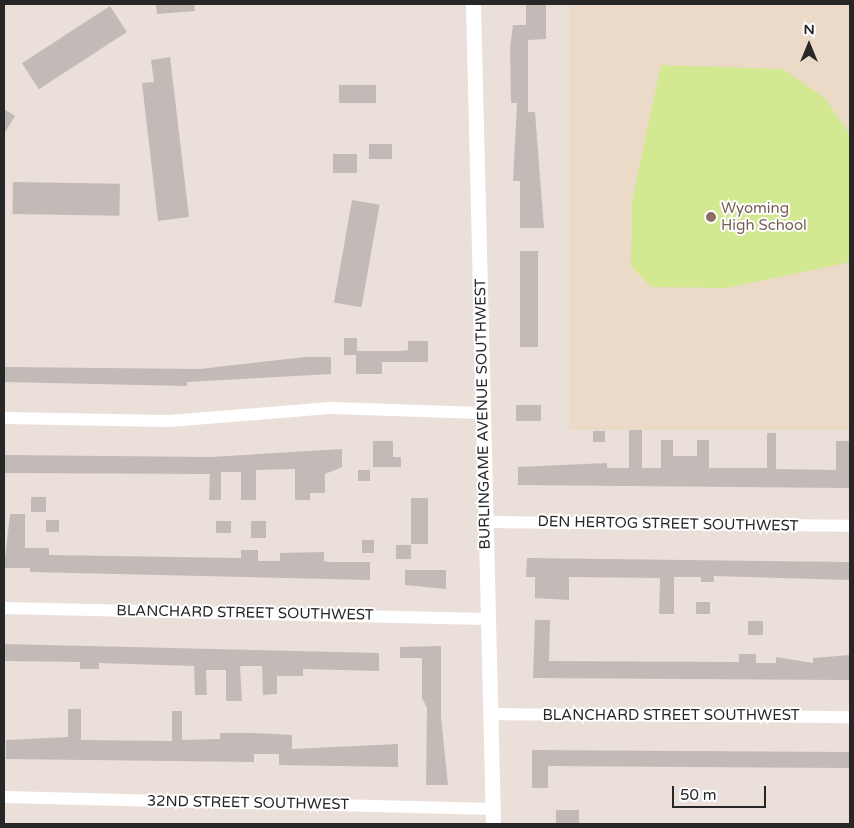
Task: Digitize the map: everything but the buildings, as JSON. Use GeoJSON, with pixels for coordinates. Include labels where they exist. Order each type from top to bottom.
{"type":"FeatureCollection","features":[{"type":"Feature","properties":{"kind":"street","name":"BURLINGAME AVENUE SOUTHWEST"},"geometry":{"type":"LineString","coordinates":[[473,4],[493,817]]}},
{"type":"Feature","properties":{"kind":"street"},"geometry":{"type":"LineString","coordinates":[[4,418],[169,421],[332,408],[482,413]]}},
{"type":"Feature","properties":{"kind":"street","name":"DEN HERTOG STREET SOUTHWEST"},"geometry":{"type":"LineString","coordinates":[[486,522],[850,526]]}},
{"type":"Feature","properties":{"kind":"street","name":"BLANCHARD STREET SOUTHWEST"},"geometry":{"type":"LineString","coordinates":[[4,608],[487,618]]}},
{"type":"Feature","properties":{"kind":"street","name":"BLANCHARD STREET SOUTHWEST"},"geometry":{"type":"LineString","coordinates":[[491,714],[850,717]]}},
{"type":"Feature","properties":{"kind":"street","name":"32ND STREET SOUTHWEST"},"geometry":{"type":"LineString","coordinates":[[4,797],[493,817]]}},
{"type":"Feature","properties":{"kind":"shaded area","name":"Wyoming High School"},"geometry":{"type":"Polygon","coordinates":[[[569,4],[850,4],[850,430],[569,430],[569,4]]]}},
{"type":"Feature","properties":{"kind":"green space"},"geometry":{"type":"Polygon","coordinates":[[[661,65],[783,69],[825,98],[850,135],[850,262],[726,288],[651,287],[631,266],[632,201],[661,65]]]}},
{"type":"Feature","properties":{"kind":"place","name":"Wyoming High School"},"geometry":{"type":"Point","coordinates":[711,217]}}]}
